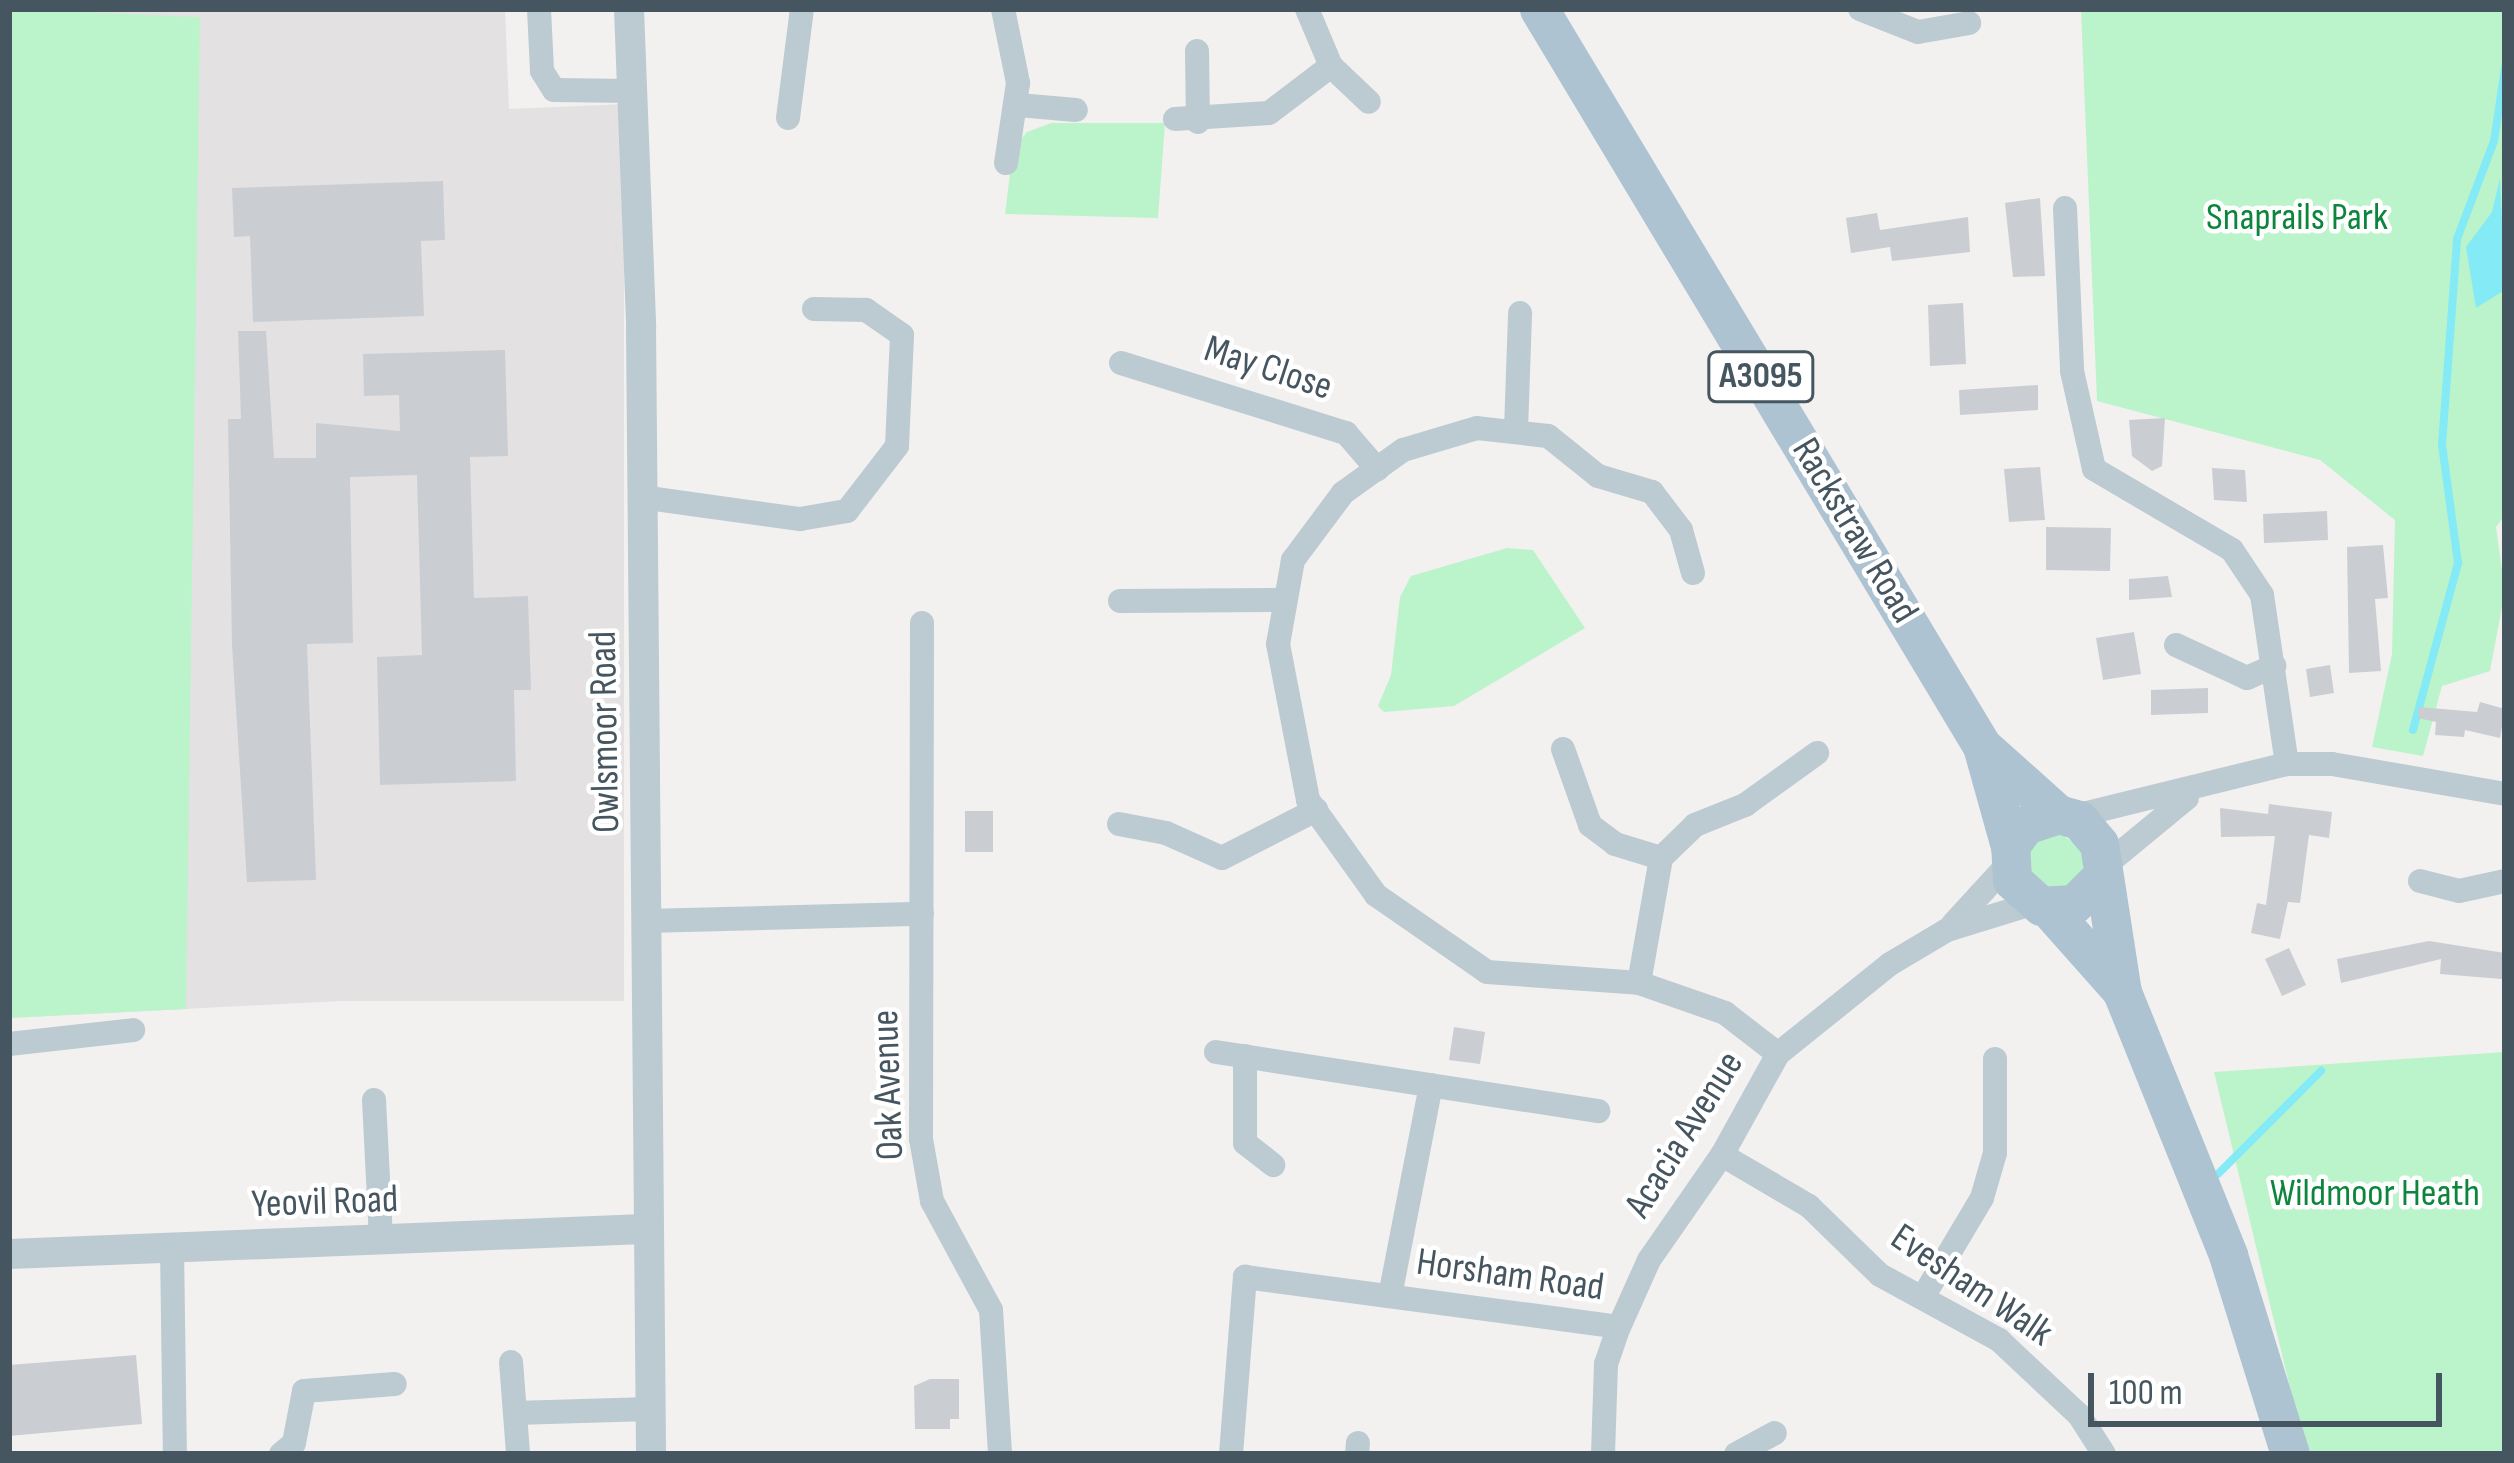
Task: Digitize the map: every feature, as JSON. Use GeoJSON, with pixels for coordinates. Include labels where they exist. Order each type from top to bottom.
{"type":"FeatureCollection","features":[{"type":"Feature","properties":{"kind":"main road","name":"Rackstraw Road"},"geometry":{"type":"LineString","coordinates":[[1539,9],[1982,746],[2009,855]]}},
{"type":"Feature","properties":{"kind":"main road","name":"Rackstraw Road"},"geometry":{"type":"LineString","coordinates":[[1982,746],[2065,816]]}},
{"type":"Feature","properties":{"kind":"main road"},"geometry":{"type":"LineString","coordinates":[[2122,992],[2041,906],[2016,887],[2009,855],[2033,820],[2065,816],[2096,837],[2122,992],[2240,1288],[2290,1454]]}},
{"type":"Feature","properties":{"kind":"main road"},"geometry":{"type":"LineString","coordinates":[[2041,906],[2082,900],[2100,874]]}},
{"type":"Feature","properties":{"kind":"street"},"geometry":{"type":"LineString","coordinates":[[539,9],[542,70],[554,90],[633,92]]}},
{"type":"Feature","properties":{"kind":"street","name":"Owlsmoor Road"},"geometry":{"type":"LineString","coordinates":[[628,9],[641,497],[644,1229],[651,1454]]}},
{"type":"Feature","properties":{"kind":"street"},"geometry":{"type":"LineString","coordinates":[[788,118],[802,9]]}},
{"type":"Feature","properties":{"kind":"street"},"geometry":{"type":"LineString","coordinates":[[1003,9],[1018,105],[1006,163]]}},
{"type":"Feature","properties":{"kind":"street"},"geometry":{"type":"LineString","coordinates":[[1307,9],[1331,66],[1369,101]]}},
{"type":"Feature","properties":{"kind":"street"},"geometry":{"type":"LineString","coordinates":[[1860,9],[1918,32],[1969,23]]}},
{"type":"Feature","properties":{"kind":"street"},"geometry":{"type":"LineString","coordinates":[[1197,51],[1187,120],[1269,112],[1331,66]]}},
{"type":"Feature","properties":{"kind":"street"},"geometry":{"type":"LineString","coordinates":[[1018,105],[1076,110]]}},
{"type":"Feature","properties":{"kind":"street"},"geometry":{"type":"LineString","coordinates":[[2066,208],[2072,371],[2094,470],[2232,550],[2262,595],[2287,764]]}},
{"type":"Feature","properties":{"kind":"street"},"geometry":{"type":"LineString","coordinates":[[641,497],[800,519],[847,511],[898,446],[902,335],[866,310],[814,309]]}},
{"type":"Feature","properties":{"kind":"street"},"geometry":{"type":"LineString","coordinates":[[1516,430],[1520,313]]}},
{"type":"Feature","properties":{"kind":"street","name":"May Close"},"geometry":{"type":"LineString","coordinates":[[1121,363],[1346,433],[1377,469]]}},
{"type":"Feature","properties":{"kind":"street"},"geometry":{"type":"LineString","coordinates":[[1694,573],[1681,530],[1652,492],[1598,476],[1548,436],[1477,428],[1403,450],[1343,493],[1293,560],[1278,644],[1316,810],[1376,895],[1487,972],[1639,983],[1725,1013],[1778,1054]]}},
{"type":"Feature","properties":{"kind":"street"},"geometry":{"type":"LineString","coordinates":[[1120,601],[1283,600]]}},
{"type":"Feature","properties":{"kind":"street","name":"Oak Avenue"},"geometry":{"type":"LineString","coordinates":[[922,623],[921,1138],[932,1201],[991,1310],[1000,1454]]}},
{"type":"Feature","properties":{"kind":"street"},"geometry":{"type":"LineString","coordinates":[[2176,645],[2247,679],[2274,666]]}},
{"type":"Feature","properties":{"kind":"street"},"geometry":{"type":"LineString","coordinates":[[1564,749],[1590,825],[1615,844],[1661,858]]}},
{"type":"Feature","properties":{"kind":"street"},"geometry":{"type":"LineString","coordinates":[[1639,983],[1661,858],[1695,825],[1745,805],[1817,753]]}},
{"type":"Feature","properties":{"kind":"street"},"geometry":{"type":"LineString","coordinates":[[2100,874],[2193,793],[2234,773],[2287,764],[2332,764],[2505,794]]}},
{"type":"Feature","properties":{"kind":"street"},"geometry":{"type":"LineString","coordinates":[[2065,816],[2193,793]]}},
{"type":"Feature","properties":{"kind":"street"},"geometry":{"type":"LineString","coordinates":[[1119,824],[1166,832],[1222,858],[1316,810]]}},
{"type":"Feature","properties":{"kind":"street","name":"Acacia Avenue"},"geometry":{"type":"LineString","coordinates":[[1603,1454],[1606,1364],[1648,1260],[1722,1155],[1778,1054],[1822,1012],[1947,930],[2009,855]]}},
{"type":"Feature","properties":{"kind":"street"},"geometry":{"type":"LineString","coordinates":[[2420,881],[2459,891],[2505,881]]}},
{"type":"Feature","properties":{"kind":"street","name":"Acacia Avenue"},"geometry":{"type":"LineString","coordinates":[[1947,930],[2041,906]]}},
{"type":"Feature","properties":{"kind":"street"},"geometry":{"type":"LineString","coordinates":[[646,921],[922,914]]}},
{"type":"Feature","properties":{"kind":"street"},"geometry":{"type":"LineString","coordinates":[[9,1045],[133,1030]]}},
{"type":"Feature","properties":{"kind":"street"},"geometry":{"type":"LineString","coordinates":[[1216,1052],[1598,1111]]}},
{"type":"Feature","properties":{"kind":"street"},"geometry":{"type":"LineString","coordinates":[[1245,1056],[1245,1143],[1274,1165]]}},
{"type":"Feature","properties":{"kind":"street"},"geometry":{"type":"LineString","coordinates":[[1923,1297],[1982,1198],[1995,1153],[1995,1059]]}},
{"type":"Feature","properties":{"kind":"street","name":"Horsham Road"},"geometry":{"type":"LineString","coordinates":[[1390,1296],[1431,1085]]}},
{"type":"Feature","properties":{"kind":"street"},"geometry":{"type":"LineString","coordinates":[[374,1100],[381,1240]]}},
{"type":"Feature","properties":{"kind":"street","name":"Evesham Walk"},"geometry":{"type":"LineString","coordinates":[[1722,1155],[1809,1206],[1880,1275],[1999,1340],[2046,1379],[2104,1454]]}},
{"type":"Feature","properties":{"kind":"street","name":"Yeovil Road"},"geometry":{"type":"LineString","coordinates":[[9,1254],[644,1229]]}},
{"type":"Feature","properties":{"kind":"street"},"geometry":{"type":"LineString","coordinates":[[172,1247],[175,1454]]}},
{"type":"Feature","properties":{"kind":"street","name":"Horsham Road"},"geometry":{"type":"LineString","coordinates":[[1231,1454],[1245,1277],[1619,1327]]}},
{"type":"Feature","properties":{"kind":"street"},"geometry":{"type":"LineString","coordinates":[[511,1362],[518,1454]]}},
{"type":"Feature","properties":{"kind":"street"},"geometry":{"type":"LineString","coordinates":[[281,1454],[294,1443],[304,1391],[394,1384]]}},
{"type":"Feature","properties":{"kind":"street"},"geometry":{"type":"LineString","coordinates":[[515,1412],[650,1409]]}},
{"type":"Feature","properties":{"kind":"street"},"geometry":{"type":"LineString","coordinates":[[1736,1454],[1775,1433]]}},
{"type":"Feature","properties":{"kind":"shaded area"},"geometry":{"type":"Polygon","coordinates":[[[9,9],[505,9],[509,109],[624,104],[624,1001],[340,1001],[9,1018],[9,9]]]}},
{"type":"Feature","properties":{"kind":"green space"},"geometry":{"type":"Polygon","coordinates":[[[9,9],[200,17],[186,1009],[9,1018],[9,9]]]}},
{"type":"Feature","properties":{"kind":"green space","name":"Snaprails Park"},"geometry":{"type":"Polygon","coordinates":[[[2081,9],[2505,9],[2505,515],[2496,527],[2505,591],[2490,671],[2442,686],[2423,756],[2372,747],[2392,654],[2395,520],[2320,460],[2097,401],[2081,9]]]}},
{"type":"Feature","properties":{"kind":"green space"},"geometry":{"type":"Polygon","coordinates":[[[1051,123],[1165,123],[1158,218],[1005,214],[1013,149],[1027,132],[1051,123]]]}},
{"type":"Feature","properties":{"kind":"green space"},"geometry":{"type":"Polygon","coordinates":[[[1507,548],[1533,550],[1585,628],[1454,706],[1384,712],[1378,706],[1391,675],[1400,597],[1411,576],[1507,548]]]}},
{"type":"Feature","properties":{"kind":"green space"},"geometry":{"type":"Polygon","coordinates":[[[2058,832],[2085,850],[2081,884],[2039,891],[2025,859],[2038,838],[2058,832]]]}},
{"type":"Feature","properties":{"kind":"green space","name":"Wildmoor Heath"},"geometry":{"type":"Polygon","coordinates":[[[2505,1052],[2505,1454],[2306,1454],[2214,1072],[2505,1052]]]}},
{"type":"Feature","properties":{"kind":"water"},"geometry":{"type":"Polygon","coordinates":[[[2500,178],[2505,290],[2476,308],[2466,247],[2492,212],[2500,178]]]}},
{"type":"Feature","properties":{"kind":"building"},"geometry":{"type":"Polygon","coordinates":[[[443,181],[445,240],[421,241],[424,316],[253,322],[250,236],[234,237],[232,188],[443,181]]]}},
{"type":"Feature","properties":{"kind":"building"},"geometry":{"type":"Polygon","coordinates":[[[2040,198],[2045,276],[2013,277],[2005,203],[2040,198]]]}},
{"type":"Feature","properties":{"kind":"building"},"geometry":{"type":"Polygon","coordinates":[[[1877,213],[1880,230],[1968,217],[1970,252],[1892,261],[1890,247],[1851,253],[1846,218],[1877,213]]]}},
{"type":"Feature","properties":{"kind":"building"},"geometry":{"type":"Polygon","coordinates":[[[1963,303],[1966,364],[1930,366],[1928,305],[1963,303]]]}},
{"type":"Feature","properties":{"kind":"building"},"geometry":{"type":"Polygon","coordinates":[[[238,331],[266,331],[274,458],[316,458],[316,423],[400,431],[399,395],[364,396],[363,354],[505,350],[508,456],[470,457],[474,598],[528,596],[531,690],[514,690],[516,781],[380,785],[377,657],[422,655],[417,475],[350,477],[353,643],[307,644],[316,880],[247,882],[232,645],[228,419],[241,419],[238,331]]]}},
{"type":"Feature","properties":{"kind":"building"},"geometry":{"type":"Polygon","coordinates":[[[2038,385],[2038,410],[1960,415],[1959,390],[2038,385]]]}},
{"type":"Feature","properties":{"kind":"building"},"geometry":{"type":"Polygon","coordinates":[[[2165,418],[2162,466],[2152,471],[2132,456],[2129,420],[2165,418]]]}},
{"type":"Feature","properties":{"kind":"building"},"geometry":{"type":"Polygon","coordinates":[[[2040,467],[2045,520],[2009,522],[2004,469],[2040,467]]]}},
{"type":"Feature","properties":{"kind":"building"},"geometry":{"type":"Polygon","coordinates":[[[2212,468],[2245,470],[2247,502],[2214,500],[2212,468]]]}},
{"type":"Feature","properties":{"kind":"building"},"geometry":{"type":"Polygon","coordinates":[[[2327,511],[2328,540],[2264,543],[2263,514],[2327,511]]]}},
{"type":"Feature","properties":{"kind":"building"},"geometry":{"type":"Polygon","coordinates":[[[2046,527],[2111,528],[2110,571],[2046,570],[2046,527]]]}},
{"type":"Feature","properties":{"kind":"building"},"geometry":{"type":"Polygon","coordinates":[[[2383,545],[2388,598],[2375,599],[2381,671],[2349,673],[2347,547],[2383,545]]]}},
{"type":"Feature","properties":{"kind":"building"},"geometry":{"type":"Polygon","coordinates":[[[2168,576],[2172,597],[2129,600],[2129,579],[2168,576]]]}},
{"type":"Feature","properties":{"kind":"building"},"geometry":{"type":"Polygon","coordinates":[[[2134,632],[2141,674],[2103,680],[2096,638],[2134,632]]]}},
{"type":"Feature","properties":{"kind":"building"},"geometry":{"type":"Polygon","coordinates":[[[2330,665],[2334,693],[2310,697],[2306,669],[2330,665]]]}},
{"type":"Feature","properties":{"kind":"building"},"geometry":{"type":"Polygon","coordinates":[[[2208,688],[2208,713],[2151,715],[2151,690],[2208,688]]]}},
{"type":"Feature","properties":{"kind":"building"},"geometry":{"type":"Polygon","coordinates":[[[2480,702],[2505,709],[2500,738],[2465,730],[2464,737],[2435,735],[2436,722],[2418,718],[2419,707],[2477,712],[2480,702]]]}},
{"type":"Feature","properties":{"kind":"building"},"geometry":{"type":"Polygon","coordinates":[[[2269,804],[2332,812],[2329,838],[2309,835],[2300,903],[2288,902],[2280,939],[2251,933],[2257,903],[2266,905],[2275,836],[2221,837],[2220,808],[2268,814],[2269,804]]]}},
{"type":"Feature","properties":{"kind":"building"},"geometry":{"type":"Polygon","coordinates":[[[965,811],[993,811],[993,852],[965,852],[965,811]]]}},
{"type":"Feature","properties":{"kind":"building"},"geometry":{"type":"Polygon","coordinates":[[[2429,941],[2505,953],[2502,979],[2440,974],[2441,959],[2341,983],[2337,959],[2429,941]]]}},
{"type":"Feature","properties":{"kind":"building"},"geometry":{"type":"Polygon","coordinates":[[[2289,948],[2306,985],[2282,996],[2265,959],[2289,948]]]}},
{"type":"Feature","properties":{"kind":"building"},"geometry":{"type":"Polygon","coordinates":[[[1454,1027],[1485,1032],[1480,1064],[1449,1060],[1454,1027]]]}},
{"type":"Feature","properties":{"kind":"building"},"geometry":{"type":"Polygon","coordinates":[[[136,1355],[142,1424],[9,1436],[9,1365],[136,1355]]]}},
{"type":"Feature","properties":{"kind":"building"},"geometry":{"type":"Polygon","coordinates":[[[930,1379],[959,1379],[959,1419],[950,1419],[950,1429],[915,1429],[914,1386],[930,1379]]]}},
{"type":"Feature","properties":{"kind":"waterway"},"geometry":{"type":"LineString","coordinates":[[2413,730],[2458,563],[2442,445],[2457,239],[2494,141],[2505,68]]}},
{"type":"Feature","properties":{"kind":"waterway"},"geometry":{"type":"LineString","coordinates":[[2218,1174],[2321,1071]]}}]}
